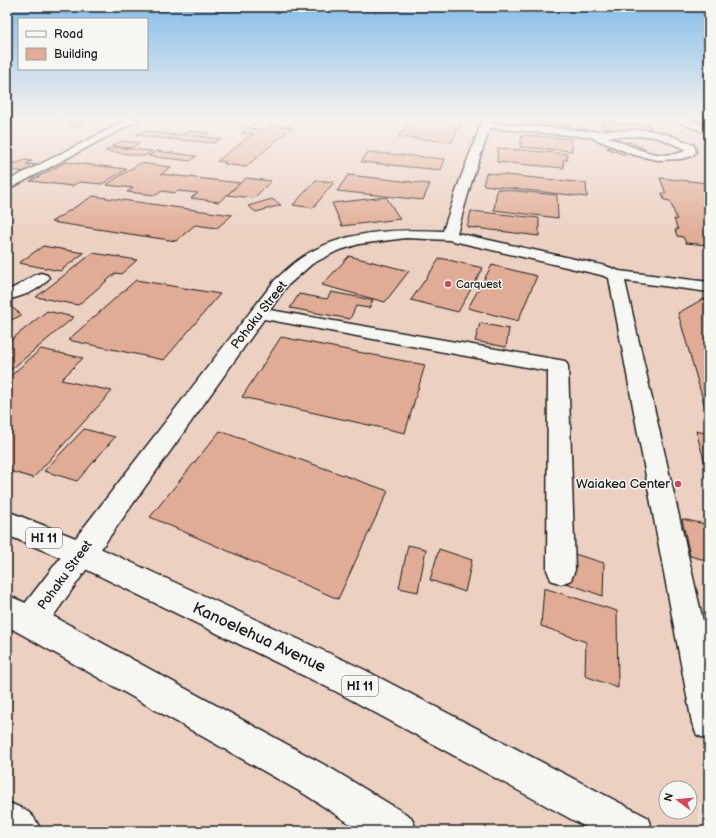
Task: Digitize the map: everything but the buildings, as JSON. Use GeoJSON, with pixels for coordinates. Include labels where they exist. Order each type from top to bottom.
{"type":"FeatureCollection","features":[{"type":"Feature","properties":{"kind":"main road"},"geometry":{"type":"LineString","coordinates":[[7,186],[61,158]]}},
{"type":"Feature","properties":{"kind":"main road"},"geometry":{"type":"LineString","coordinates":[[449,236],[474,158]]}},
{"type":"Feature","properties":{"kind":"main road","name":"Pohaku Street"},"geometry":{"type":"LineString","coordinates":[[19,615],[81,553],[281,283],[307,261],[332,248],[357,240],[380,236],[406,234],[449,236],[611,273],[709,287]]}},
{"type":"Feature","properties":{"kind":"main road"},"geometry":{"type":"LineString","coordinates":[[611,273],[709,723]]}},
{"type":"Feature","properties":{"kind":"main road"},"geometry":{"type":"LineString","coordinates":[[7,295],[22,290],[41,278]]}},
{"type":"Feature","properties":{"kind":"main road"},"geometry":{"type":"LineString","coordinates":[[259,313],[558,366],[560,570]]}},
{"type":"Feature","properties":{"kind":"main road","name":"Kanoelehua Avenue"},"geometry":{"type":"LineString","coordinates":[[7,523],[81,553],[349,680],[633,831]]}},
{"type":"Feature","properties":{"kind":"main road"},"geometry":{"type":"LineString","coordinates":[[19,615],[318,782],[397,831]]}},
{"type":"Feature","properties":{"kind":"main road"},"geometry":{"type":"LineString","coordinates":[[7,822],[20,831]]}},
{"type":"Feature","properties":{"kind":"shaded area"},"geometry":{"type":"Polygon","coordinates":[[[7,158],[709,158],[709,808],[698,802],[700,831],[7,831],[7,158]]]}},
{"type":"Feature","properties":{"kind":"place","name":"Carquest"},"geometry":{"type":"Point","coordinates":[448,284]}},
{"type":"Feature","properties":{"kind":"place","name":"Waiakea Center"},"geometry":{"type":"Point","coordinates":[678,484]}}]}
